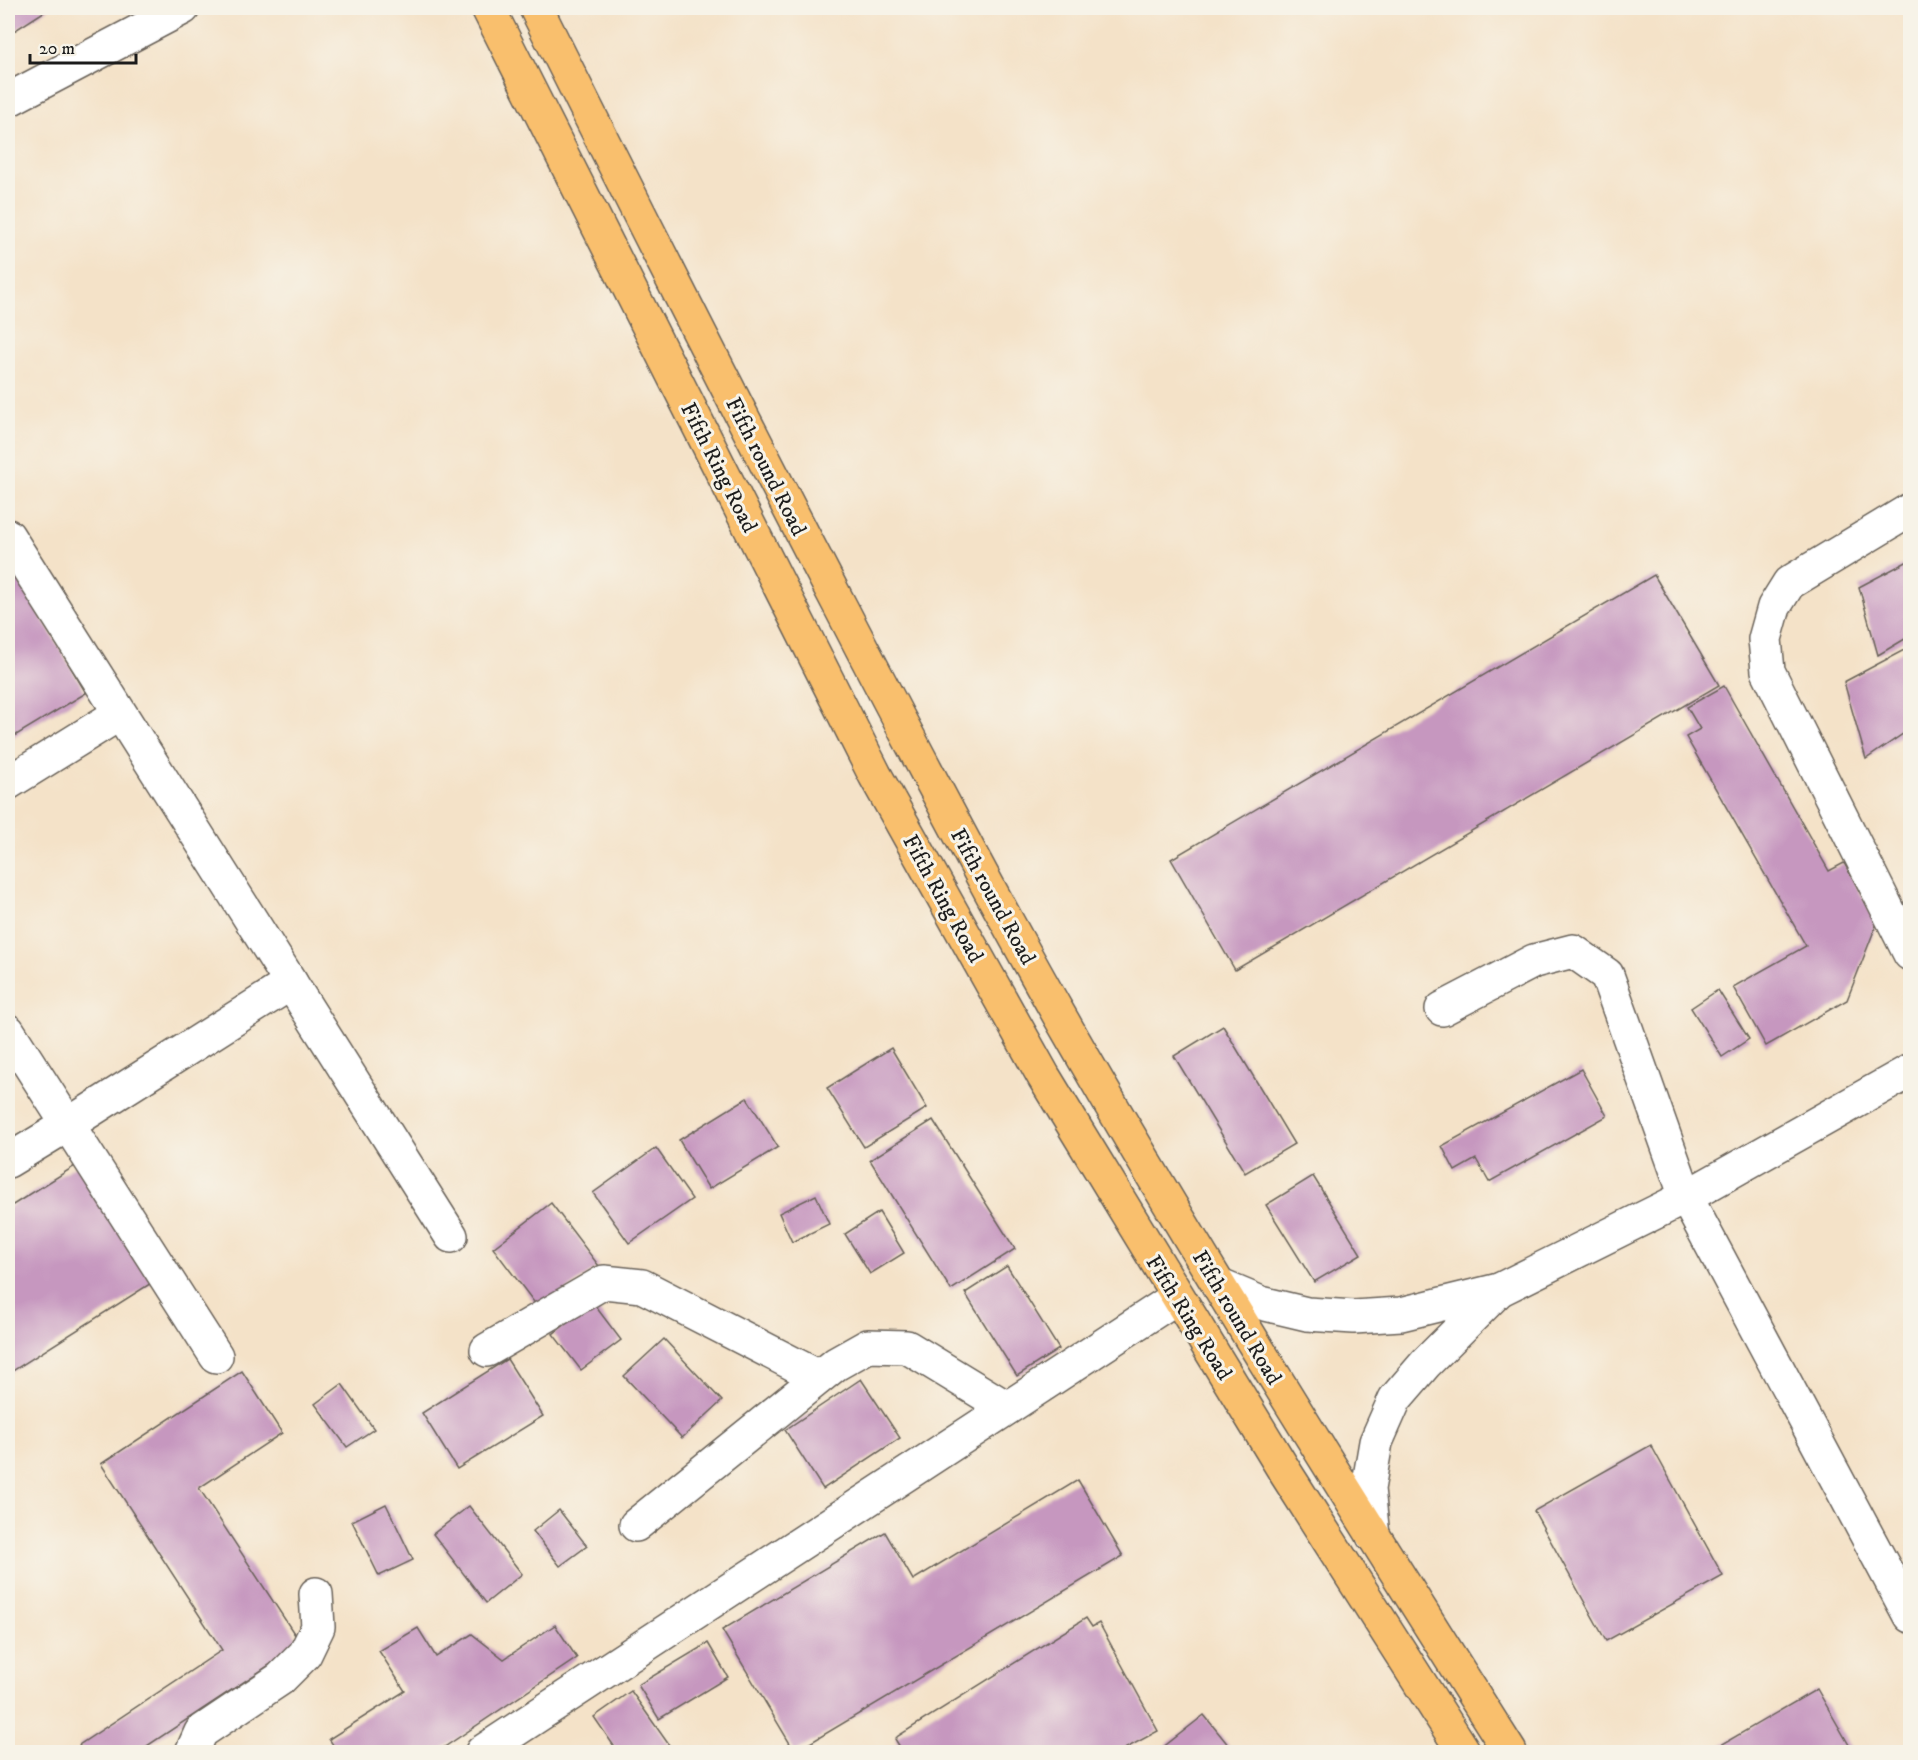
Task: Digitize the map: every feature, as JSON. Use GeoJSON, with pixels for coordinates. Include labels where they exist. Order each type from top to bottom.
{"type":"FeatureCollection","features":[{"type":"Feature","properties":{"kind":"main road","name":"Fifth Ring Road"},"geometry":{"type":"LineString","coordinates":[[488,8],[875,775],[1044,1077],[1287,1475],[1464,1752]]}},
{"type":"Feature","properties":{"kind":"main road","name":"Fifth round Road"},"geometry":{"type":"LineString","coordinates":[[536,8],[732,399],[911,744],[1058,1013],[1218,1285],[1510,1752]]}},
{"type":"Feature","properties":{"kind":"main road"},"geometry":{"type":"LineString","coordinates":[[524,80],[563,62]]}},
{"type":"Feature","properties":{"kind":"street"},"geometry":{"type":"LineString","coordinates":[[8,100],[183,8]]}},
{"type":"Feature","properties":{"kind":"street"},"geometry":{"type":"LineString","coordinates":[[1911,510],[1789,583],[1774,607],[1765,639],[1768,671],[1911,954]]}},
{"type":"Feature","properties":{"kind":"street"},"geometry":{"type":"LineString","coordinates":[[8,536],[451,1236]]}},
{"type":"Feature","properties":{"kind":"street"},"geometry":{"type":"LineString","coordinates":[[8,783],[119,714]]}},
{"type":"Feature","properties":{"kind":"street"},"geometry":{"type":"LineString","coordinates":[[1442,1009],[1534,961],[1573,951],[1607,975],[1686,1197],[1911,1616]]}},
{"type":"Feature","properties":{"kind":"street"},"geometry":{"type":"LineString","coordinates":[[8,1161],[291,983]]}},
{"type":"Feature","properties":{"kind":"street"},"geometry":{"type":"LineString","coordinates":[[8,1030],[216,1356]]}},
{"type":"Feature","properties":{"kind":"street"},"geometry":{"type":"LineString","coordinates":[[1218,1285],[1261,1303],[1307,1314],[1354,1317],[1401,1314],[1499,1290],[1686,1197],[1911,1071]]}},
{"type":"Feature","properties":{"kind":"street"},"geometry":{"type":"LineString","coordinates":[[487,1350],[604,1282],[642,1286],[819,1377]]}},
{"type":"Feature","properties":{"kind":"street"},"geometry":{"type":"LineString","coordinates":[[1373,1536],[1368,1489],[1376,1442],[1395,1399],[1426,1363],[1499,1290]]}},
{"type":"Feature","properties":{"kind":"street"},"geometry":{"type":"LineString","coordinates":[[482,1752],[1177,1297]]}},
{"type":"Feature","properties":{"kind":"street"},"geometry":{"type":"LineString","coordinates":[[636,1525],[819,1377],[836,1364],[868,1346],[907,1347],[1007,1408]]}},
{"type":"Feature","properties":{"kind":"street"},"geometry":{"type":"LineString","coordinates":[[192,1752],[201,1732],[280,1679],[305,1653],[318,1627],[316,1594]]}},
{"type":"Feature","properties":{"kind":"building"},"geometry":{"type":"Polygon","coordinates":[[[8,8],[50,8],[8,35],[8,8]]]}},
{"type":"Feature","properties":{"kind":"building"},"geometry":{"type":"Polygon","coordinates":[[[1910,560],[1910,636],[1878,655],[1859,587],[1910,560]]]}},
{"type":"Feature","properties":{"kind":"building"},"geometry":{"type":"Polygon","coordinates":[[[8,561],[86,693],[8,740],[8,561]]]}},
{"type":"Feature","properties":{"kind":"building"},"geometry":{"type":"Polygon","coordinates":[[[1654,575],[1719,685],[1235,970],[1171,859],[1654,575]]]}},
{"type":"Feature","properties":{"kind":"building"},"geometry":{"type":"Polygon","coordinates":[[[1904,650],[1910,664],[1910,729],[1866,759],[1844,682],[1904,650]]]}},
{"type":"Feature","properties":{"kind":"building"},"geometry":{"type":"Polygon","coordinates":[[[1724,686],[1829,871],[1844,863],[1877,923],[1847,1000],[1766,1046],[1733,987],[1806,946],[1686,737],[1700,729],[1687,707],[1724,686]]]}},
{"type":"Feature","properties":{"kind":"building"},"geometry":{"type":"Polygon","coordinates":[[[1718,990],[1749,1039],[1722,1057],[1691,1008],[1718,990]]]}},
{"type":"Feature","properties":{"kind":"building"},"geometry":{"type":"Polygon","coordinates":[[[1223,1026],[1294,1144],[1245,1173],[1174,1056],[1223,1026]]]}},
{"type":"Feature","properties":{"kind":"building"},"geometry":{"type":"Polygon","coordinates":[[[891,1048],[927,1108],[864,1147],[827,1088],[891,1048]]]}},
{"type":"Feature","properties":{"kind":"building"},"geometry":{"type":"Polygon","coordinates":[[[1581,1069],[1607,1116],[1489,1182],[1476,1159],[1455,1171],[1442,1146],[1581,1069]]]}},
{"type":"Feature","properties":{"kind":"building"},"geometry":{"type":"Polygon","coordinates":[[[747,1098],[778,1147],[709,1189],[679,1140],[747,1098]]]}},
{"type":"Feature","properties":{"kind":"building"},"geometry":{"type":"Polygon","coordinates":[[[933,1120],[1015,1249],[951,1290],[870,1160],[933,1120]]]}},
{"type":"Feature","properties":{"kind":"building"},"geometry":{"type":"Polygon","coordinates":[[[656,1148],[692,1199],[629,1243],[593,1193],[656,1148]]]}},
{"type":"Feature","properties":{"kind":"building"},"geometry":{"type":"Polygon","coordinates":[[[78,1164],[153,1282],[8,1374],[8,1208],[78,1164]]]}},
{"type":"Feature","properties":{"kind":"building"},"geometry":{"type":"Polygon","coordinates":[[[1313,1176],[1361,1254],[1314,1282],[1266,1205],[1313,1176]]]}},
{"type":"Feature","properties":{"kind":"building"},"geometry":{"type":"Polygon","coordinates":[[[816,1195],[829,1224],[792,1242],[779,1213],[816,1195]]]}},
{"type":"Feature","properties":{"kind":"building"},"geometry":{"type":"Polygon","coordinates":[[[551,1203],[599,1266],[540,1310],[493,1248],[551,1203]]]}},
{"type":"Feature","properties":{"kind":"building"},"geometry":{"type":"Polygon","coordinates":[[[879,1212],[904,1253],[870,1274],[845,1234],[879,1212]]]}},
{"type":"Feature","properties":{"kind":"building"},"geometry":{"type":"Polygon","coordinates":[[[1007,1266],[1059,1349],[1017,1376],[965,1293],[1007,1266]]]}},
{"type":"Feature","properties":{"kind":"building"},"geometry":{"type":"Polygon","coordinates":[[[593,1303],[621,1340],[581,1370],[553,1334],[593,1303]]]}},
{"type":"Feature","properties":{"kind":"building"},"geometry":{"type":"Polygon","coordinates":[[[664,1339],[722,1401],[682,1438],[624,1376],[664,1339]]]}},
{"type":"Feature","properties":{"kind":"building"},"geometry":{"type":"Polygon","coordinates":[[[507,1359],[543,1416],[457,1469],[422,1413],[507,1359]]]}},
{"type":"Feature","properties":{"kind":"building"},"geometry":{"type":"Polygon","coordinates":[[[242,1371],[282,1433],[199,1488],[301,1644],[138,1752],[84,1752],[79,1745],[222,1650],[101,1464],[242,1371]]]}},
{"type":"Feature","properties":{"kind":"building"},"geometry":{"type":"Polygon","coordinates":[[[861,1379],[900,1438],[823,1489],[785,1430],[861,1379]]]}},
{"type":"Feature","properties":{"kind":"building"},"geometry":{"type":"Polygon","coordinates":[[[342,1384],[374,1429],[347,1447],[315,1404],[342,1384]]]}},
{"type":"Feature","properties":{"kind":"building"},"geometry":{"type":"Polygon","coordinates":[[[1651,1445],[1723,1576],[1606,1641],[1534,1511],[1651,1445]]]}},
{"type":"Feature","properties":{"kind":"building"},"geometry":{"type":"Polygon","coordinates":[[[1078,1480],[1123,1556],[795,1752],[722,1630],[885,1532],[913,1580],[1078,1480]]]}},
{"type":"Feature","properties":{"kind":"building"},"geometry":{"type":"Polygon","coordinates":[[[386,1504],[413,1560],[379,1576],[352,1521],[386,1504]]]}},
{"type":"Feature","properties":{"kind":"building"},"geometry":{"type":"Polygon","coordinates":[[[469,1506],[522,1574],[486,1603],[433,1534],[469,1506]]]}},
{"type":"Feature","properties":{"kind":"building"},"geometry":{"type":"Polygon","coordinates":[[[559,1510],[587,1546],[560,1566],[533,1531],[559,1510]]]}},
{"type":"Feature","properties":{"kind":"building"},"geometry":{"type":"Polygon","coordinates":[[[1086,1618],[1092,1627],[1099,1623],[1158,1731],[1119,1752],[903,1752],[895,1739],[898,1736],[1086,1618]]]}},
{"type":"Feature","properties":{"kind":"building"},"geometry":{"type":"Polygon","coordinates":[[[555,1625],[577,1658],[437,1752],[338,1752],[329,1739],[405,1691],[379,1651],[418,1628],[436,1657],[472,1634],[504,1659],[555,1625]]]}},
{"type":"Feature","properties":{"kind":"building"},"geometry":{"type":"Polygon","coordinates":[[[708,1643],[728,1677],[659,1719],[638,1685],[708,1643]]]}},
{"type":"Feature","properties":{"kind":"building"},"geometry":{"type":"Polygon","coordinates":[[[1817,1689],[1853,1752],[1709,1752],[1817,1689]]]}},
{"type":"Feature","properties":{"kind":"building"},"geometry":{"type":"Polygon","coordinates":[[[631,1691],[674,1752],[618,1752],[594,1717],[631,1691]]]}},
{"type":"Feature","properties":{"kind":"building"},"geometry":{"type":"Polygon","coordinates":[[[1204,1715],[1234,1752],[1157,1752],[1204,1715]]]}}]}
